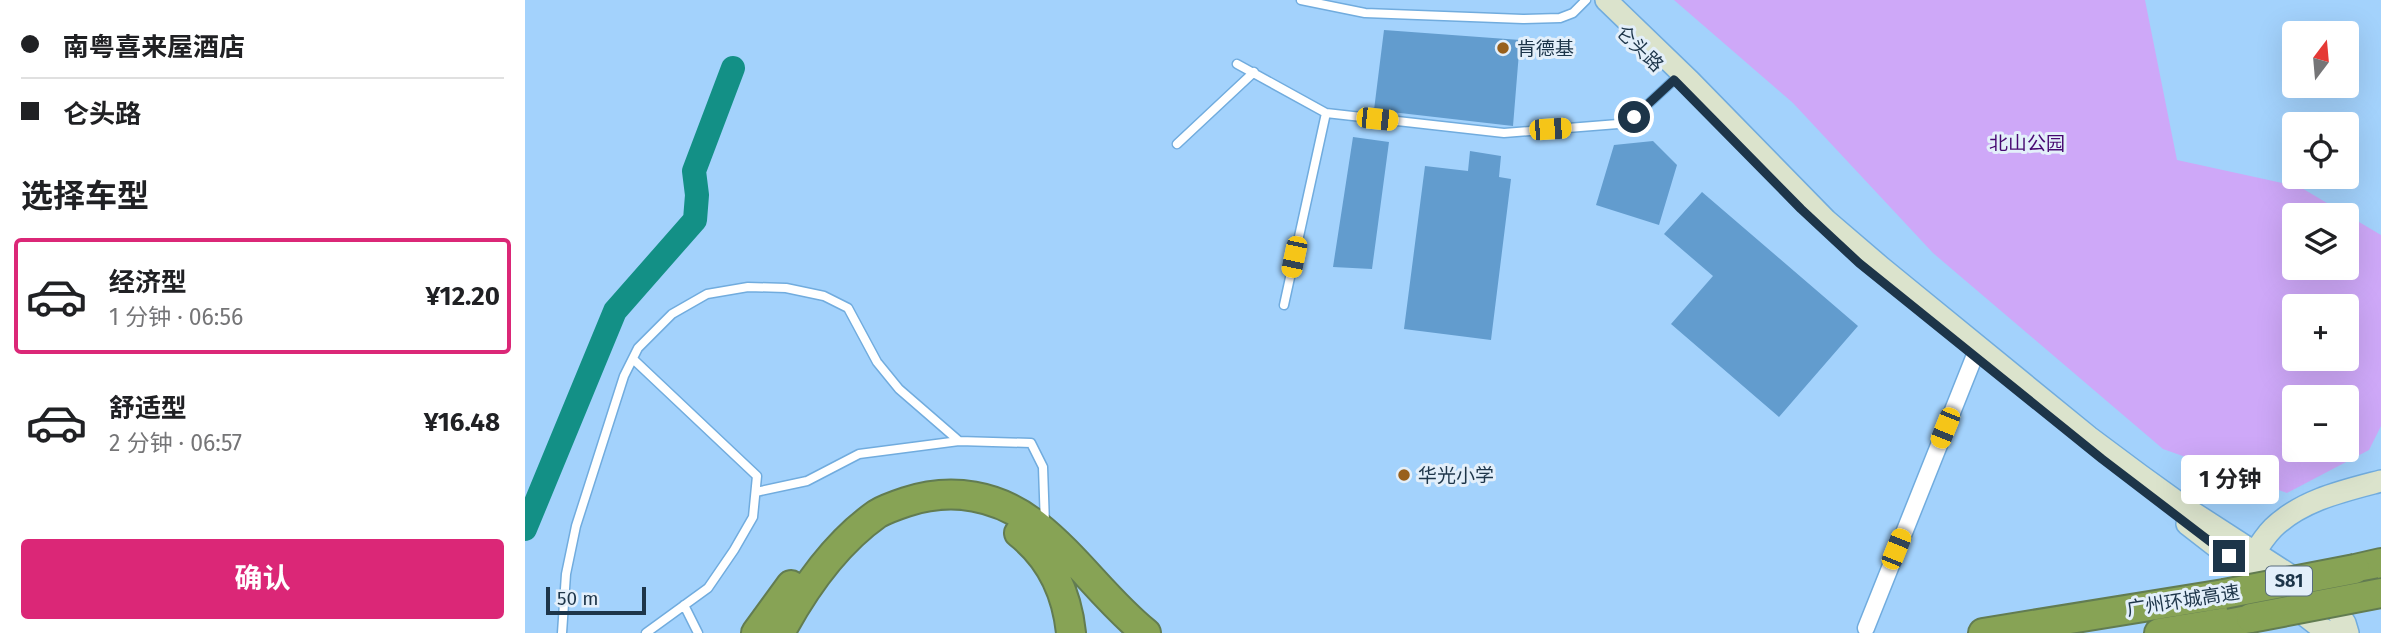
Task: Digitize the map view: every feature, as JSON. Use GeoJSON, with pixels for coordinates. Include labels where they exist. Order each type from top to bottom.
{"type":"FeatureCollection","features":[{"type":"Feature","properties":{"kind":"highway"},"geometry":{"type":"LineString","coordinates":[[782,628],[828,561],[845,542],[879,513],[933,495],[958,494],[1000,502],[1045,533],[1129,620],[1146,633]]}},
{"type":"Feature","properties":{"kind":"highway"},"geometry":{"type":"LineString","coordinates":[[782,628],[857,556],[893,528],[937,513],[963,513],[988,517],[1012,527],[1033,544],[1057,580],[1065,599],[1071,633]]}},
{"type":"Feature","properties":{"kind":"highway","name":"广州环城高速"},"geometry":{"type":"LineString","coordinates":[[1983,633],[2224,594],[2368,566]]}},
{"type":"Feature","properties":{"kind":"highway","name":"广州环城高速"},"geometry":{"type":"LineString","coordinates":[[2159,633],[2381,593]]}},
{"type":"Feature","properties":{"kind":"street","name":"仑头路"},"geometry":{"type":"LineString","coordinates":[[1593,0],[1859,263],[2102,459],[2250,560],[2316,592],[2336,610],[2349,633]]}},
{"type":"Feature","properties":{"kind":"street","name":"仑头路"},"geometry":{"type":"LineString","coordinates":[[1606,0],[1709,100],[1810,204],[1882,268],[2089,436],[2250,560],[2321,628],[2331,633]]}},
{"type":"Feature","properties":{"kind":"street"},"geometry":{"type":"LineString","coordinates":[[1866,628],[1975,355]]}},
{"type":"Feature","properties":{"kind":"street"},"geometry":{"type":"LineString","coordinates":[[2250,560],[2272,528],[2290,514],[2315,500],[2381,481]]}},
{"type":"Feature","properties":{"kind":"lane"},"geometry":{"type":"LineString","coordinates":[[1301,0],[1365,13],[1523,19],[1560,18],[1573,13],[1586,0]]}},
{"type":"Feature","properties":{"kind":"lane"},"geometry":{"type":"LineString","coordinates":[[1237,64],[1326,113],[1504,133],[1618,124],[1634,117],[1674,80]]}},
{"type":"Feature","properties":{"kind":"lane"},"geometry":{"type":"LineString","coordinates":[[1177,144],[1254,72]]}},
{"type":"Feature","properties":{"kind":"lane"},"geometry":{"type":"LineString","coordinates":[[1284,305],[1326,113]]}},
{"type":"Feature","properties":{"kind":"lane"},"geometry":{"type":"LineString","coordinates":[[562,633],[566,574],[576,526],[624,376],[638,348],[672,314],[707,294],[748,287],[786,288],[824,296],[848,308],[877,362],[899,389],[959,440]]}},
{"type":"Feature","properties":{"kind":"lane"},"geometry":{"type":"LineString","coordinates":[[633,359],[757,476],[753,517],[708,588],[646,633]]}},
{"type":"Feature","properties":{"kind":"lane"},"geometry":{"type":"LineString","coordinates":[[756,492],[807,481],[859,454],[959,440],[1031,443],[1043,467],[1045,533]]}},
{"type":"Feature","properties":{"kind":"lane"},"geometry":{"type":"LineString","coordinates":[[684,605],[698,633]]}},
{"type":"Feature","properties":{"kind":"green space","name":"北山公园"},"geometry":{"type":"Polygon","coordinates":[[[1674,0],[2145,0],[2177,160],[2282,183],[2282,189],[2303,189],[2327,203],[2282,203],[2282,280],[2359,280],[2359,222],[2381,235],[2381,426],[2369,450],[2359,455],[2359,385],[2282,385],[2282,462],[2346,462],[2287,493],[2163,449],[1933,253],[1793,103],[1674,0]]]}},
{"type":"Feature","properties":{"kind":"building"},"geometry":{"type":"Polygon","coordinates":[[[1384,30],[1520,40],[1513,126],[1374,110],[1384,30]]]}},
{"type":"Feature","properties":{"kind":"building"},"geometry":{"type":"Polygon","coordinates":[[[1353,137],[1389,142],[1372,269],[1333,267],[1353,137]]]}},
{"type":"Feature","properties":{"kind":"building"},"geometry":{"type":"Polygon","coordinates":[[[1653,141],[1677,165],[1659,225],[1596,205],[1614,145],[1653,141]]]}},
{"type":"Feature","properties":{"kind":"building"},"geometry":{"type":"Polygon","coordinates":[[[1470,151],[1501,156],[1499,177],[1511,179],[1491,340],[1404,329],[1425,166],[1468,171],[1470,151]]]}},
{"type":"Feature","properties":{"kind":"building"},"geometry":{"type":"Polygon","coordinates":[[[1702,192],[1858,326],[1779,417],[1671,324],[1713,276],[1664,234],[1702,192]]]}},
{"type":"Feature","properties":{"kind":"waterway"},"geometry":{"type":"LineString","coordinates":[[525,529],[615,311],[695,220],[697,195],[694,171],[733,68]]}},
{"type":"Feature","properties":{"kind":"place","name":"肯德基"},"geometry":{"type":"Point","coordinates":[1503,48]}},
{"type":"Feature","properties":{"kind":"place","name":"华光小学"},"geometry":{"type":"Point","coordinates":[1404,475]}},
{"type":"Feature","properties":{"kind":"route"},"geometry":{"type":"LineString","coordinates":[[1634,117],[1674,80],[1801,209],[1859,263],[2102,459],[2229,556]]}}]}
